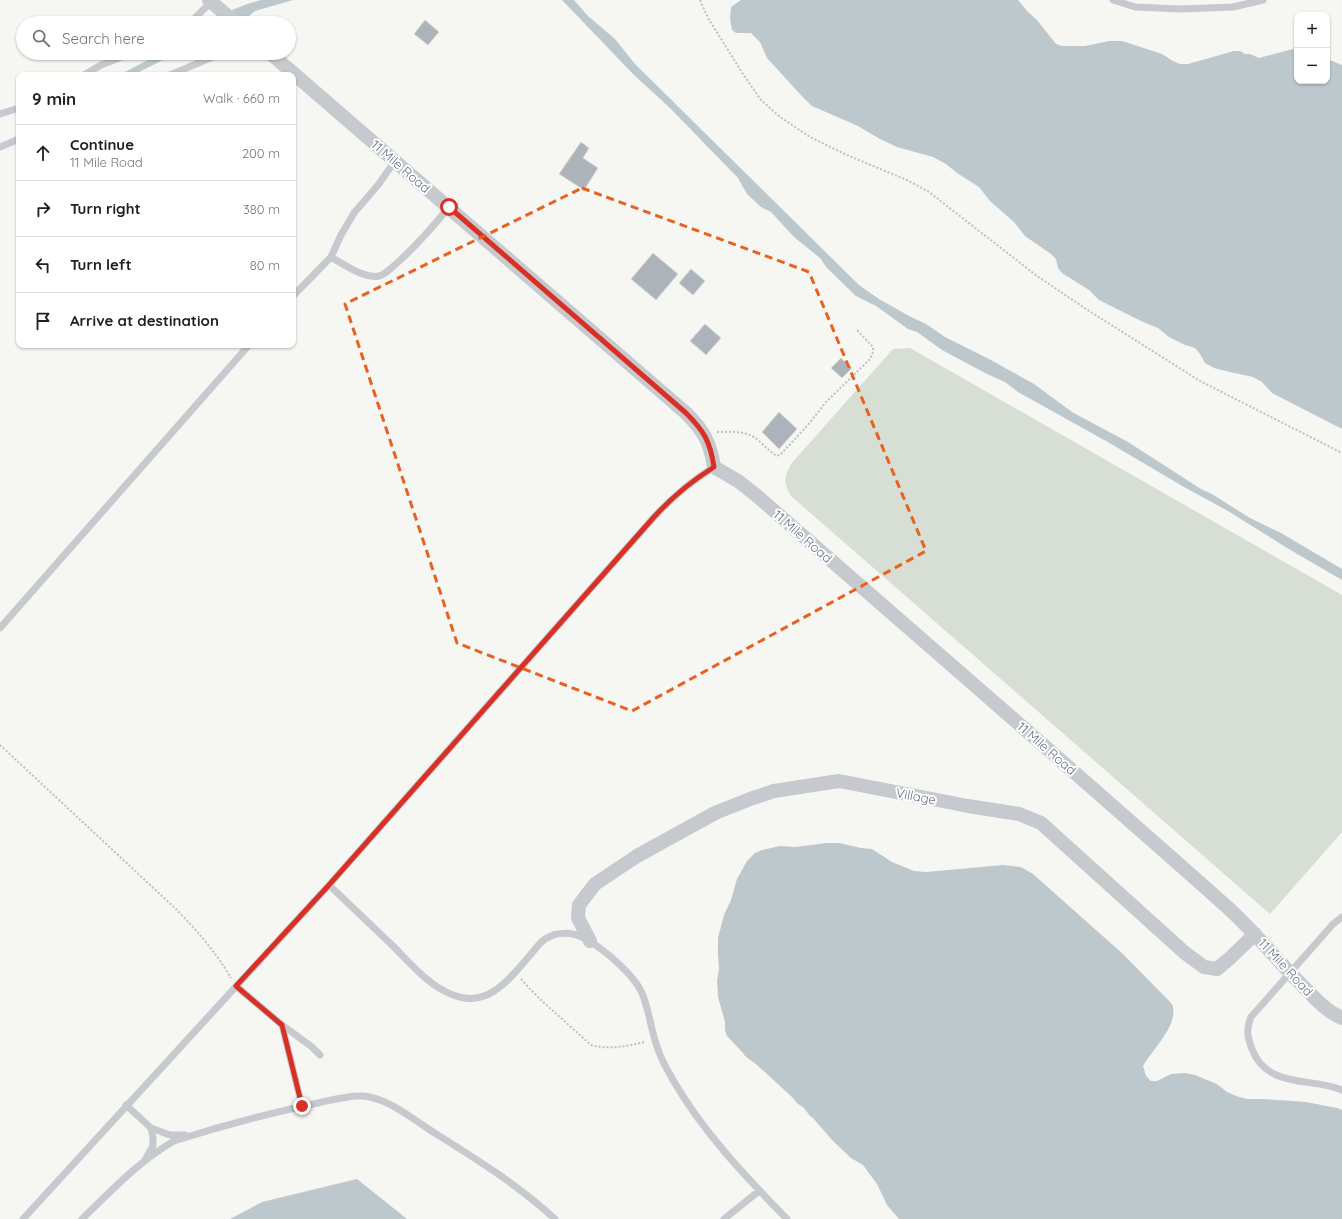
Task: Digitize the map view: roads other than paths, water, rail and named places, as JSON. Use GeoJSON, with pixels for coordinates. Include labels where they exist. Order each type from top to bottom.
{"type":"FeatureCollection","features":[{"type":"Feature","properties":{"kind":"street"},"geometry":{"type":"LineString","coordinates":[[210,1],[228,16]]}},
{"type":"Feature","properties":{"kind":"street","name":"11 Mile Road"},"geometry":{"type":"LineString","coordinates":[[278,60],[292,72]]}},
{"type":"Feature","properties":{"kind":"street","name":"11 Mile Road"},"geometry":{"type":"LineString","coordinates":[[296,75],[686,413],[702,432],[711,450],[714,467],[738,481],[756,495],[1071,768],[1229,908],[1327,1010],[1342,1018]]}},
{"type":"Feature","properties":{"kind":"street","name":"Village"},"geometry":{"type":"LineString","coordinates":[[590,941],[578,918],[580,905],[595,884],[637,856],[715,813],[750,799],[774,791],[839,781],[1018,814],[1041,823],[1185,953],[1204,967],[1217,968],[1229,959],[1255,934]]}},
{"type":"Feature","properties":{"kind":"lane"},"geometry":{"type":"LineString","coordinates":[[1112,0],[1135,7],[1180,9],[1233,7],[1263,0]]}},
{"type":"Feature","properties":{"kind":"lane"},"geometry":{"type":"LineString","coordinates":[[196,16],[210,1]]}},
{"type":"Feature","properties":{"kind":"lane"},"geometry":{"type":"LineString","coordinates":[[89,72],[114,60]]}},
{"type":"Feature","properties":{"kind":"lane"},"geometry":{"type":"LineString","coordinates":[[177,72],[205,60]]}},
{"type":"Feature","properties":{"kind":"lane"},"geometry":{"type":"LineString","coordinates":[[0,114],[16,109]]}},
{"type":"Feature","properties":{"kind":"lane"},"geometry":{"type":"LineString","coordinates":[[0,147],[16,140]]}},
{"type":"Feature","properties":{"kind":"lane"},"geometry":{"type":"LineString","coordinates":[[296,293],[331,257],[341,235],[354,213],[378,185],[395,161]]}},
{"type":"Feature","properties":{"kind":"lane"},"geometry":{"type":"LineString","coordinates":[[331,257],[348,268],[360,273],[378,276],[387,272],[416,246],[449,207]]}},
{"type":"Feature","properties":{"kind":"lane"},"geometry":{"type":"LineString","coordinates":[[0,628],[246,348]]}},
{"type":"Feature","properties":{"kind":"lane"},"geometry":{"type":"LineString","coordinates":[[23,1219],[329,885],[668,502],[692,481],[714,467]]}},
{"type":"Feature","properties":{"kind":"lane"},"geometry":{"type":"LineString","coordinates":[[329,885],[418,970],[438,987],[454,996],[469,1000],[480,998],[495,992],[544,940],[557,934],[567,932],[577,934],[590,941],[627,972],[636,983],[642,994],[659,1053],[672,1079],[695,1115],[728,1156],[759,1191],[787,1219]]}},
{"type":"Feature","properties":{"kind":"lane"},"geometry":{"type":"LineString","coordinates":[[1342,917],[1333,924],[1251,1017],[1247,1028],[1249,1042],[1255,1057],[1263,1066],[1277,1075],[1296,1082],[1335,1087],[1342,1090]]}},
{"type":"Feature","properties":{"kind":"lane"},"geometry":{"type":"LineString","coordinates":[[236,986],[320,1055]]}},
{"type":"Feature","properties":{"kind":"lane"},"geometry":{"type":"LineString","coordinates":[[282,1025],[302,1106]]}},
{"type":"Feature","properties":{"kind":"lane"},"geometry":{"type":"LineString","coordinates":[[82,1219],[145,1160],[174,1141],[302,1106],[340,1098],[362,1096],[379,1100],[397,1109],[496,1173],[555,1219]]}},
{"type":"Feature","properties":{"kind":"lane"},"geometry":{"type":"LineString","coordinates":[[126,1106],[151,1128],[170,1135],[193,1135]]}},
{"type":"Feature","properties":{"kind":"lane"},"geometry":{"type":"LineString","coordinates":[[145,1160],[153,1146],[151,1128]]}},
{"type":"Feature","properties":{"kind":"lane"},"geometry":{"type":"LineString","coordinates":[[724,1219],[759,1191]]}}]}
